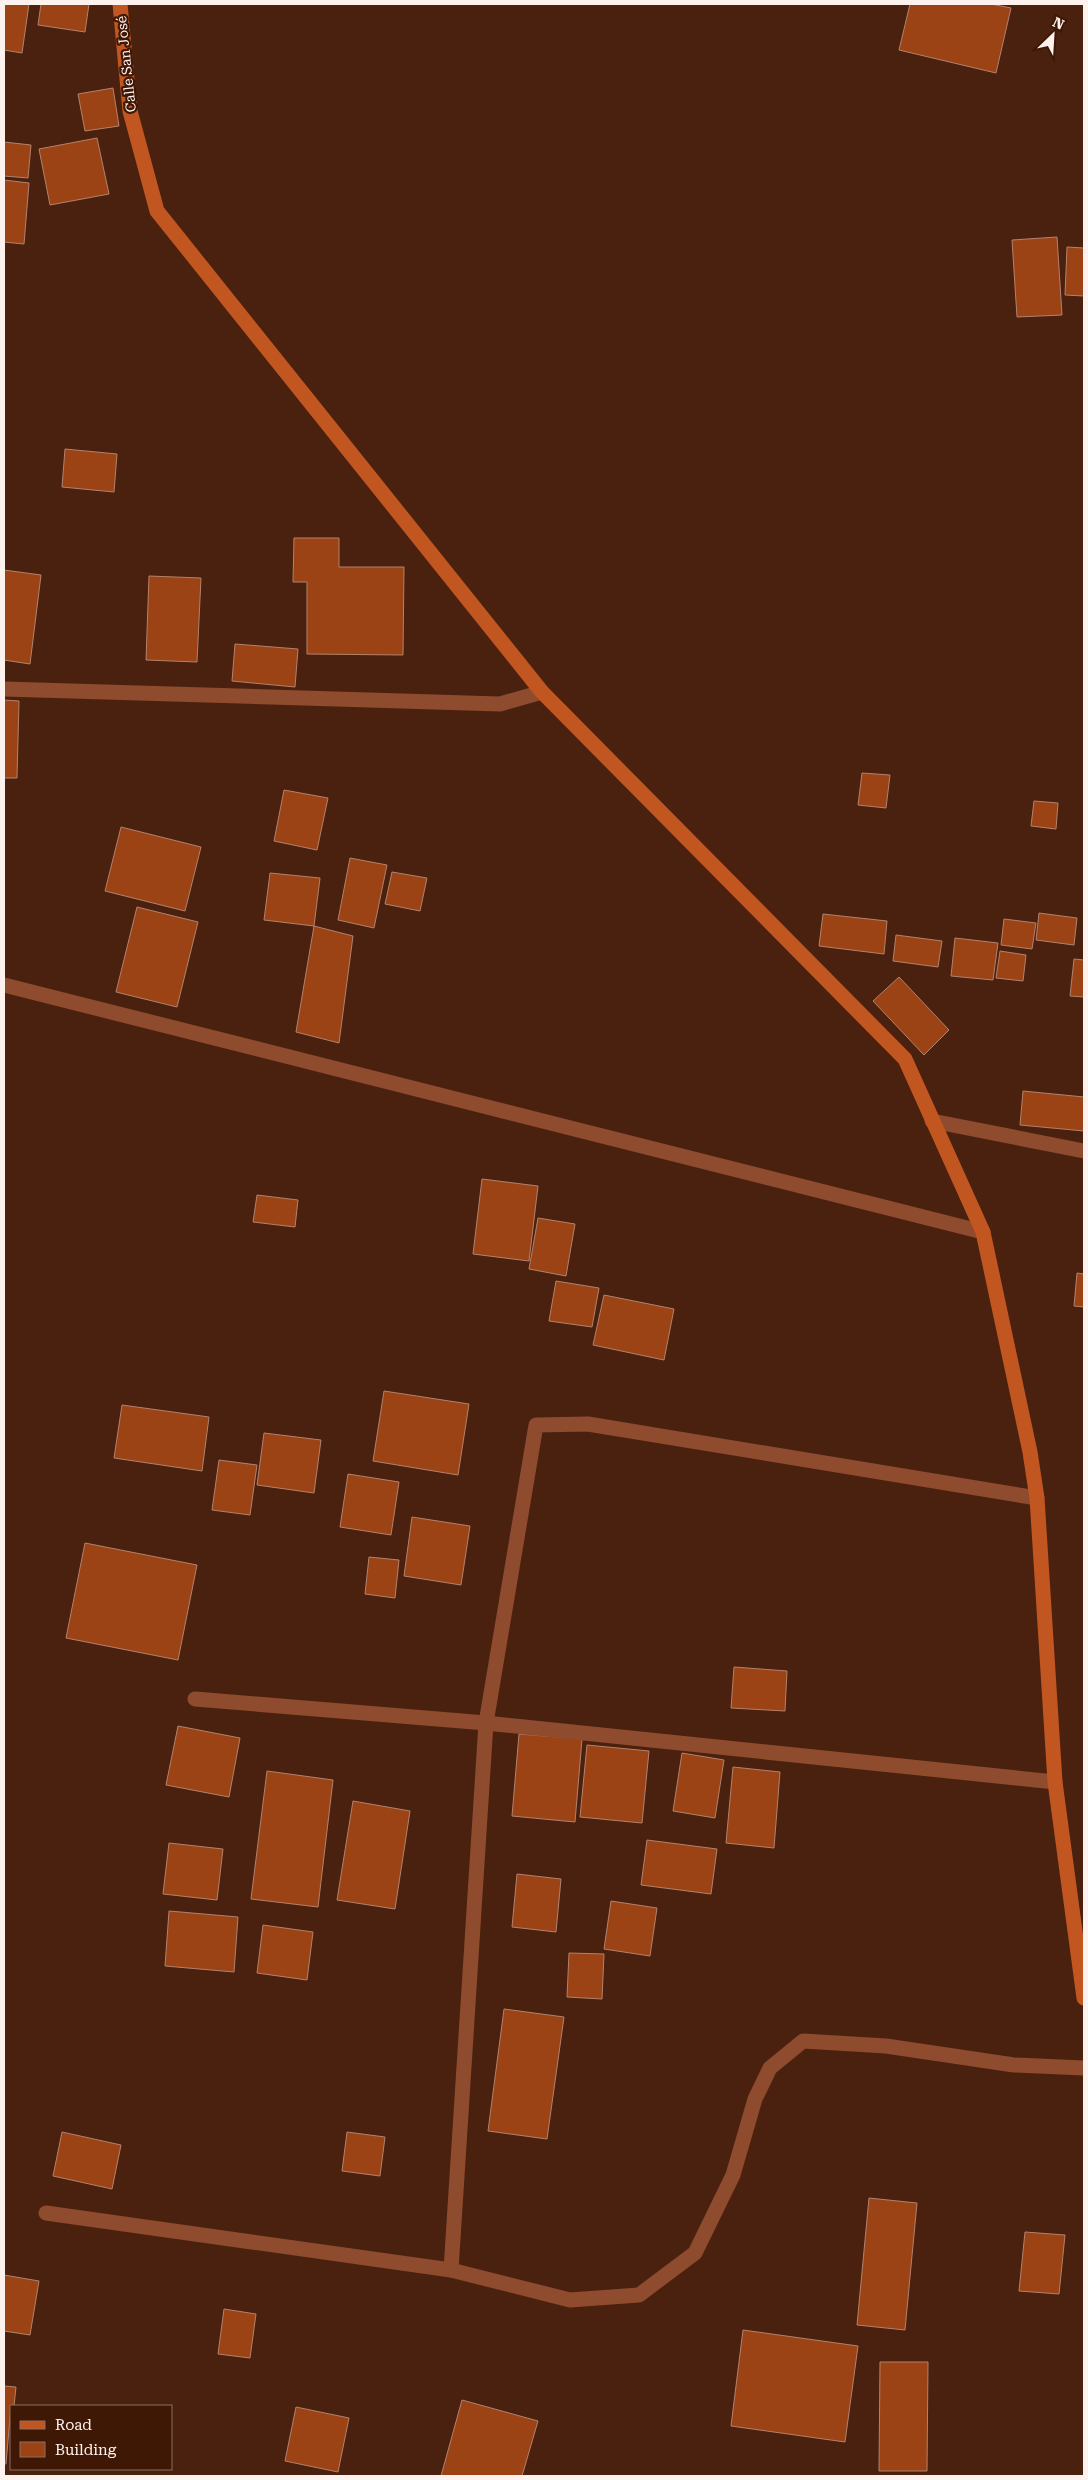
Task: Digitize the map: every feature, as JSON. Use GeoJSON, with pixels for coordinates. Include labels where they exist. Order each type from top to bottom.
{"type":"FeatureCollection","features":[{"type":"Feature","properties":{"kind":"street","name":"Calle San José"},"geometry":{"type":"LineString","coordinates":[[120,4],[130,111],[157,211],[542,692]]}},
{"type":"Feature","properties":{"kind":"street"},"geometry":{"type":"LineString","coordinates":[[4,688],[500,704],[542,692],[905,1059],[983,1232],[1030,1452],[1037,1498],[1056,1782],[1084,1998]]}},
{"type":"Feature","properties":{"kind":"street"},"geometry":{"type":"LineString","coordinates":[[4,985],[983,1232]]}},
{"type":"Feature","properties":{"kind":"street"},"geometry":{"type":"LineString","coordinates":[[932,1121],[1084,1151]]}},
{"type":"Feature","properties":{"kind":"street"},"geometry":{"type":"LineString","coordinates":[[451,2270],[486,1723],[536,1425],[588,1424],[1037,1498]]}},
{"type":"Feature","properties":{"kind":"street"},"geometry":{"type":"LineString","coordinates":[[195,1699],[486,1723],[1056,1782]]}},
{"type":"Feature","properties":{"kind":"street"},"geometry":{"type":"LineString","coordinates":[[46,2214],[451,2270],[570,2300],[639,2295],[695,2253],[733,2174],[755,2099],[770,2068],[803,2041],[886,2046],[1014,2065],[1084,2068]]}},
{"type":"Feature","properties":{"kind":"building"},"geometry":{"type":"Polygon","coordinates":[[[4,4],[29,4],[22,53],[4,50],[4,4]]]}},
{"type":"Feature","properties":{"kind":"building"},"geometry":{"type":"Polygon","coordinates":[[[41,4],[89,4],[85,32],[38,25],[41,4]]]}},
{"type":"Feature","properties":{"kind":"building"},"geometry":{"type":"Polygon","coordinates":[[[910,4],[991,4],[1011,8],[996,73],[899,50],[910,4]]]}},
{"type":"Feature","properties":{"kind":"building"},"geometry":{"type":"Polygon","coordinates":[[[113,88],[119,126],[85,131],[78,94],[113,88]]]}},
{"type":"Feature","properties":{"kind":"building"},"geometry":{"type":"Polygon","coordinates":[[[97,138],[109,194],[50,205],[39,149],[97,138]]]}},
{"type":"Feature","properties":{"kind":"building"},"geometry":{"type":"Polygon","coordinates":[[[4,142],[31,145],[28,178],[4,176],[4,142]]]}},
{"type":"Feature","properties":{"kind":"building"},"geometry":{"type":"Polygon","coordinates":[[[4,180],[29,183],[24,244],[4,242],[4,180]]]}},
{"type":"Feature","properties":{"kind":"building"},"geometry":{"type":"Polygon","coordinates":[[[1057,237],[1062,315],[1017,317],[1012,240],[1057,237]]]}},
{"type":"Feature","properties":{"kind":"building"},"geometry":{"type":"Polygon","coordinates":[[[1067,247],[1084,248],[1084,296],[1065,295],[1067,247]]]}},
{"type":"Feature","properties":{"kind":"building"},"geometry":{"type":"Polygon","coordinates":[[[65,449],[117,454],[114,492],[62,487],[65,449]]]}},
{"type":"Feature","properties":{"kind":"building"},"geometry":{"type":"Polygon","coordinates":[[[294,538],[339,538],[339,567],[404,567],[403,655],[307,654],[307,582],[293,582],[294,538]]]}},
{"type":"Feature","properties":{"kind":"building"},"geometry":{"type":"Polygon","coordinates":[[[4,570],[41,575],[30,664],[4,660],[4,570]]]}},
{"type":"Feature","properties":{"kind":"building"},"geometry":{"type":"Polygon","coordinates":[[[149,576],[201,578],[197,662],[146,660],[149,576]]]}},
{"type":"Feature","properties":{"kind":"building"},"geometry":{"type":"Polygon","coordinates":[[[235,644],[298,649],[295,687],[232,681],[235,644]]]}},
{"type":"Feature","properties":{"kind":"building"},"geometry":{"type":"Polygon","coordinates":[[[4,700],[19,701],[17,778],[4,778],[4,700]]]}},
{"type":"Feature","properties":{"kind":"building"},"geometry":{"type":"Polygon","coordinates":[[[862,773],[890,775],[886,808],[858,805],[862,773]]]}},
{"type":"Feature","properties":{"kind":"building"},"geometry":{"type":"Polygon","coordinates":[[[284,790],[328,798],[317,850],[274,841],[284,790]]]}},
{"type":"Feature","properties":{"kind":"building"},"geometry":{"type":"Polygon","coordinates":[[[1034,801],[1058,803],[1056,829],[1031,826],[1034,801]]]}},
{"type":"Feature","properties":{"kind":"building"},"geometry":{"type":"Polygon","coordinates":[[[121,827],[201,847],[185,911],[105,891],[121,827]]]}},
{"type":"Feature","properties":{"kind":"building"},"geometry":{"type":"Polygon","coordinates":[[[350,858],[387,865],[374,928],[338,920],[350,858]]]}},
{"type":"Feature","properties":{"kind":"building"},"geometry":{"type":"Polygon","coordinates":[[[392,872],[427,878],[420,911],[385,904],[392,872]]]}},
{"type":"Feature","properties":{"kind":"building"},"geometry":{"type":"Polygon","coordinates":[[[270,873],[320,878],[314,926],[264,920],[270,873]]]}},
{"type":"Feature","properties":{"kind":"building"},"geometry":{"type":"Polygon","coordinates":[[[137,907],[198,922],[177,1007],[116,992],[137,907]]]}},
{"type":"Feature","properties":{"kind":"building"},"geometry":{"type":"Polygon","coordinates":[[[1039,913],[1077,918],[1074,945],[1036,940],[1039,913]]]}},
{"type":"Feature","properties":{"kind":"building"},"geometry":{"type":"Polygon","coordinates":[[[823,914],[887,921],[884,954],[819,946],[823,914]]]}},
{"type":"Feature","properties":{"kind":"building"},"geometry":{"type":"Polygon","coordinates":[[[1004,919],[1036,923],[1032,949],[1001,945],[1004,919]]]}},
{"type":"Feature","properties":{"kind":"building"},"geometry":{"type":"Polygon","coordinates":[[[314,926],[353,936],[339,1043],[296,1032],[314,926]]]}},
{"type":"Feature","properties":{"kind":"building"},"geometry":{"type":"Polygon","coordinates":[[[896,935],[942,941],[938,967],[893,961],[896,935]]]}},
{"type":"Feature","properties":{"kind":"building"},"geometry":{"type":"Polygon","coordinates":[[[955,938],[998,943],[993,980],[951,976],[955,938]]]}},
{"type":"Feature","properties":{"kind":"building"},"geometry":{"type":"Polygon","coordinates":[[[1000,951],[1026,955],[1023,981],[996,978],[1000,951]]]}},
{"type":"Feature","properties":{"kind":"building"},"geometry":{"type":"Polygon","coordinates":[[[1074,959],[1084,960],[1084,997],[1070,996],[1074,959]]]}},
{"type":"Feature","properties":{"kind":"building"},"geometry":{"type":"Polygon","coordinates":[[[899,977],[949,1030],[924,1055],[873,1001],[899,977]]]}},
{"type":"Feature","properties":{"kind":"building"},"geometry":{"type":"Polygon","coordinates":[[[1023,1091],[1084,1097],[1084,1131],[1020,1125],[1023,1091]]]}},
{"type":"Feature","properties":{"kind":"building"},"geometry":{"type":"Polygon","coordinates":[[[482,1179],[538,1186],[529,1261],[473,1254],[482,1179]]]}},
{"type":"Feature","properties":{"kind":"building"},"geometry":{"type":"Polygon","coordinates":[[[257,1195],[298,1200],[295,1227],[253,1222],[257,1195]]]}},
{"type":"Feature","properties":{"kind":"building"},"geometry":{"type":"Polygon","coordinates":[[[538,1218],[575,1224],[566,1276],[529,1269],[538,1218]]]}},
{"type":"Feature","properties":{"kind":"building"},"geometry":{"type":"Polygon","coordinates":[[[1077,1273],[1084,1274],[1084,1307],[1074,1306],[1077,1273]]]}},
{"type":"Feature","properties":{"kind":"building"},"geometry":{"type":"Polygon","coordinates":[[[556,1281],[599,1288],[592,1327],[549,1321],[556,1281]]]}},
{"type":"Feature","properties":{"kind":"building"},"geometry":{"type":"Polygon","coordinates":[[[604,1295],[674,1309],[664,1360],[593,1345],[604,1295]]]}},
{"type":"Feature","properties":{"kind":"building"},"geometry":{"type":"Polygon","coordinates":[[[384,1391],[469,1404],[458,1475],[373,1461],[384,1391]]]}},
{"type":"Feature","properties":{"kind":"building"},"geometry":{"type":"Polygon","coordinates":[[[122,1405],[209,1417],[202,1471],[114,1458],[122,1405]]]}},
{"type":"Feature","properties":{"kind":"building"},"geometry":{"type":"Polygon","coordinates":[[[264,1433],[321,1440],[314,1493],[257,1485],[264,1433]]]}},
{"type":"Feature","properties":{"kind":"building"},"geometry":{"type":"Polygon","coordinates":[[[219,1460],[257,1465],[250,1515],[212,1510],[219,1460]]]}},
{"type":"Feature","properties":{"kind":"building"},"geometry":{"type":"Polygon","coordinates":[[[348,1474],[399,1482],[391,1535],[340,1527],[348,1474]]]}},
{"type":"Feature","properties":{"kind":"building"},"geometry":{"type":"Polygon","coordinates":[[[412,1517],[470,1526],[461,1585],[404,1576],[412,1517]]]}},
{"type":"Feature","properties":{"kind":"building"},"geometry":{"type":"Polygon","coordinates":[[[85,1543],[197,1565],[178,1660],[66,1638],[85,1543]]]}},
{"type":"Feature","properties":{"kind":"building"},"geometry":{"type":"Polygon","coordinates":[[[369,1557],[399,1560],[395,1598],[365,1594],[369,1557]]]}},
{"type":"Feature","properties":{"kind":"building"},"geometry":{"type":"Polygon","coordinates":[[[734,1667],[787,1671],[785,1711],[731,1708],[734,1667]]]}},
{"type":"Feature","properties":{"kind":"building"},"geometry":{"type":"Polygon","coordinates":[[[178,1726],[240,1738],[229,1797],[166,1785],[178,1726]]]}},
{"type":"Feature","properties":{"kind":"building"},"geometry":{"type":"Polygon","coordinates":[[[519,1734],[582,1739],[575,1822],[512,1816],[519,1734]]]}},
{"type":"Feature","properties":{"kind":"building"},"geometry":{"type":"Polygon","coordinates":[[[587,1745],[649,1751],[642,1823],[580,1817],[587,1745]]]}},
{"type":"Feature","properties":{"kind":"building"},"geometry":{"type":"Polygon","coordinates":[[[682,1753],[724,1760],[715,1818],[673,1811],[682,1753]]]}},
{"type":"Feature","properties":{"kind":"building"},"geometry":{"type":"Polygon","coordinates":[[[733,1767],[780,1772],[774,1848],[726,1843],[733,1767]]]}},
{"type":"Feature","properties":{"kind":"building"},"geometry":{"type":"Polygon","coordinates":[[[267,1771],[333,1780],[318,1907],[251,1899],[267,1771]]]}},
{"type":"Feature","properties":{"kind":"building"},"geometry":{"type":"Polygon","coordinates":[[[353,1801],[410,1811],[395,1909],[337,1900],[353,1801]]]}},
{"type":"Feature","properties":{"kind":"building"},"geometry":{"type":"Polygon","coordinates":[[[647,1840],[717,1849],[711,1894],[641,1885],[647,1840]]]}},
{"type":"Feature","properties":{"kind":"building"},"geometry":{"type":"Polygon","coordinates":[[[169,1843],[223,1849],[217,1900],[163,1894],[169,1843]]]}},
{"type":"Feature","properties":{"kind":"building"},"geometry":{"type":"Polygon","coordinates":[[[517,1874],[561,1879],[556,1932],[512,1927],[517,1874]]]}},
{"type":"Feature","properties":{"kind":"building"},"geometry":{"type":"Polygon","coordinates":[[[611,1901],[657,1908],[650,1956],[604,1949],[611,1901]]]}},
{"type":"Feature","properties":{"kind":"building"},"geometry":{"type":"Polygon","coordinates":[[[169,1911],[238,1917],[234,1972],[165,1966],[169,1911]]]}},
{"type":"Feature","properties":{"kind":"building"},"geometry":{"type":"Polygon","coordinates":[[[263,1925],[313,1932],[307,1980],[257,1973],[263,1925]]]}},
{"type":"Feature","properties":{"kind":"building"},"geometry":{"type":"Polygon","coordinates":[[[569,1953],[604,1954],[602,1999],[567,1997],[569,1953]]]}},
{"type":"Feature","properties":{"kind":"building"},"geometry":{"type":"Polygon","coordinates":[[[504,2009],[564,2017],[547,2139],[488,2131],[504,2009]]]}},
{"type":"Feature","properties":{"kind":"building"},"geometry":{"type":"Polygon","coordinates":[[[62,2132],[121,2145],[112,2189],[53,2176],[62,2132]]]}},
{"type":"Feature","properties":{"kind":"building"},"geometry":{"type":"Polygon","coordinates":[[[347,2132],[385,2137],[380,2176],[342,2171],[347,2132]]]}},
{"type":"Feature","properties":{"kind":"building"},"geometry":{"type":"Polygon","coordinates":[[[869,2198],[917,2203],[905,2330],[857,2325],[869,2198]]]}},
{"type":"Feature","properties":{"kind":"building"},"geometry":{"type":"Polygon","coordinates":[[[1025,2232],[1065,2235],[1059,2294],[1019,2291],[1025,2232]]]}},
{"type":"Feature","properties":{"kind":"building"},"geometry":{"type":"Polygon","coordinates":[[[4,2275],[39,2281],[30,2335],[4,2331],[4,2275]]]}},
{"type":"Feature","properties":{"kind":"building"},"geometry":{"type":"Polygon","coordinates":[[[224,2309],[256,2314],[250,2358],[218,2354],[224,2309]]]}},
{"type":"Feature","properties":{"kind":"building"},"geometry":{"type":"Polygon","coordinates":[[[743,2330],[858,2346],[845,2442],[731,2426],[743,2330]]]}},
{"type":"Feature","properties":{"kind":"building"},"geometry":{"type":"Polygon","coordinates":[[[880,2362],[928,2362],[927,2471],[879,2471],[880,2362]]]}},
{"type":"Feature","properties":{"kind":"building"},"geometry":{"type":"Polygon","coordinates":[[[4,2386],[16,2387],[14,2405],[10,2405],[6,2464],[4,2464],[4,2386]]]}},
{"type":"Feature","properties":{"kind":"building"},"geometry":{"type":"Polygon","coordinates":[[[462,2400],[538,2421],[522,2476],[441,2476],[462,2400]]]}},
{"type":"Feature","properties":{"kind":"building"},"geometry":{"type":"Polygon","coordinates":[[[296,2407],[349,2418],[338,2472],[285,2461],[296,2407]]]}}]}
